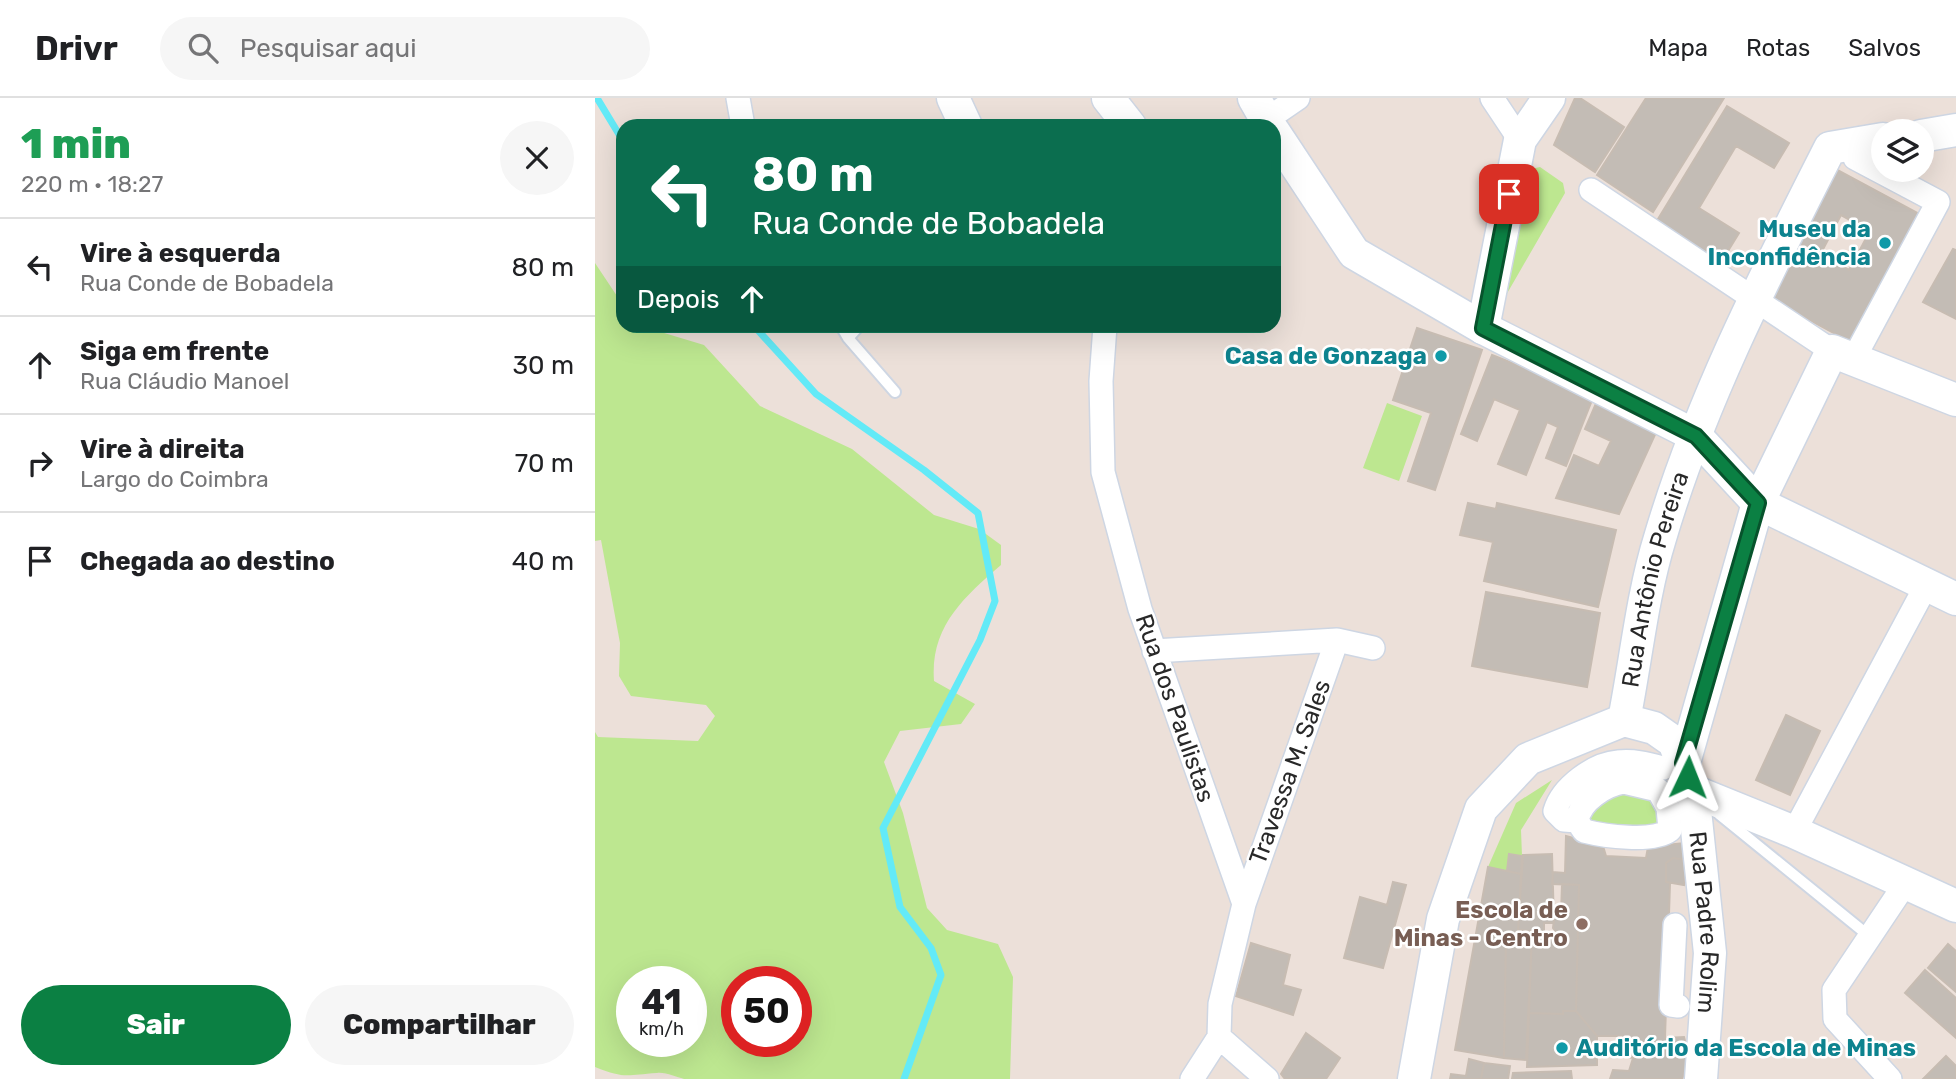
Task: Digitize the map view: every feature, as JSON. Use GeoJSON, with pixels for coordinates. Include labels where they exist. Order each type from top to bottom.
{"type":"FeatureCollection","features":[{"type":"Feature","properties":{"kind":"street"},"geometry":{"type":"LineString","coordinates":[[740,98],[742,119]]}},
{"type":"Feature","properties":{"kind":"street"},"geometry":{"type":"LineString","coordinates":[[953,98],[963,119]]}},
{"type":"Feature","properties":{"kind":"street"},"geometry":{"type":"LineString","coordinates":[[1108,98],[1124,119]]}},
{"type":"Feature","properties":{"kind":"street"},"geometry":{"type":"LineString","coordinates":[[1266,119],[1298,98]]}},
{"type":"Feature","properties":{"kind":"street"},"geometry":{"type":"LineString","coordinates":[[1492,98],[1520,140]]}},
{"type":"Feature","properties":{"kind":"street"},"geometry":{"type":"LineString","coordinates":[[1483,328],[1520,140],[1549,98]]}},
{"type":"Feature","properties":{"kind":"street"},"geometry":{"type":"LineString","coordinates":[[1934,134],[1956,130]]}},
{"type":"Feature","properties":{"kind":"street","name":"Rua Antônio Pereira"},"geometry":{"type":"LineString","coordinates":[[1624,720],[1659,539],[1696,436],[1754,297],[1830,148],[1871,141]]}},
{"type":"Feature","properties":{"kind":"street"},"geometry":{"type":"LineString","coordinates":[[1281,144],[1354,253],[1483,328],[1696,436],[1758,503],[1956,599]]}},
{"type":"Feature","properties":{"kind":"street"},"geometry":{"type":"LineString","coordinates":[[1680,774],[1758,503],[1842,356],[1938,202],[1855,158]]}},
{"type":"Feature","properties":{"kind":"street"},"geometry":{"type":"LineString","coordinates":[[1591,190],[1842,356],[1956,400]]}},
{"type":"Feature","properties":{"kind":"street","name":"Rua dos Paulistas"},"geometry":{"type":"LineString","coordinates":[[1104,333],[1101,381],[1103,471],[1154,651],[1244,904]]}},
{"type":"Feature","properties":{"kind":"street"},"geometry":{"type":"LineString","coordinates":[[1794,832],[1927,584]]}},
{"type":"Feature","properties":{"kind":"street"},"geometry":{"type":"LineString","coordinates":[[1154,651],[1337,640],[1373,648]]}},
{"type":"Feature","properties":{"kind":"street","name":"Travessa M. Sales"},"geometry":{"type":"LineString","coordinates":[[1244,904],[1337,640]]}},
{"type":"Feature","properties":{"kind":"street"},"geometry":{"type":"LineString","coordinates":[[1414,1079],[1443,919],[1481,809],[1528,759],[1624,720]]}},
{"type":"Feature","properties":{"kind":"street","name":"Rua Padre Rolim"},"geometry":{"type":"LineString","coordinates":[[1624,720],[1660,730],[1674,742],[1710,953],[1701,1079]]}},
{"type":"Feature","properties":{"kind":"street"},"geometry":{"type":"LineString","coordinates":[[1560,821],[1558,802],[1573,785],[1600,767],[1625,762],[1680,774],[1794,832],[1956,906]]}},
{"type":"Feature","properties":{"kind":"street"},"geometry":{"type":"LineString","coordinates":[[1890,1079],[1835,1019],[1834,990],[1905,884]]}},
{"type":"Feature","properties":{"kind":"street"},"geometry":{"type":"LineString","coordinates":[[1192,1079],[1219,1037],[1220,1004],[1244,904]]}},
{"type":"Feature","properties":{"kind":"street"},"geometry":{"type":"LineString","coordinates":[[1675,925],[1671,1005],[1678,1006]]}},
{"type":"Feature","properties":{"kind":"street"},"geometry":{"type":"LineString","coordinates":[[1219,1037],[1266,1079]]}},
{"type":"Feature","properties":{"kind":"lane"},"geometry":{"type":"LineString","coordinates":[[740,98],[749,119]]}},
{"type":"Feature","properties":{"kind":"lane"},"geometry":{"type":"LineString","coordinates":[[845,333],[895,393]]}},
{"type":"Feature","properties":{"kind":"lane"},"geometry":{"type":"LineString","coordinates":[[848,338],[853,333]]}},
{"type":"Feature","properties":{"kind":"lane"},"geometry":{"type":"LineString","coordinates":[[1680,774],[1869,936]]}},
{"type":"Feature","properties":{"kind":"green space"},"geometry":{"type":"Polygon","coordinates":[[[1540,167],[1563,183],[1565,193],[1505,297],[1498,293],[1531,169],[1540,167]]]}},
{"type":"Feature","properties":{"kind":"green space"},"geometry":{"type":"Polygon","coordinates":[[[595,263],[616,294],[616,333],[664,333],[704,345],[760,406],[852,449],[934,515],[979,529],[1001,545],[1001,565],[974,589],[952,615],[943,629],[934,662],[934,681],[975,704],[961,724],[900,731],[884,762],[903,813],[927,908],[947,930],[998,944],[1013,977],[1010,1079],[684,1079],[660,1073],[620,1075],[595,1067],[595,732],[598,737],[698,741],[715,716],[706,705],[631,696],[619,676],[620,643],[601,540],[595,541],[595,263]]]}},
{"type":"Feature","properties":{"kind":"green space"},"geometry":{"type":"Polygon","coordinates":[[[1387,403],[1422,416],[1399,481],[1363,468],[1387,403]]]}},
{"type":"Feature","properties":{"kind":"green space"},"geometry":{"type":"Polygon","coordinates":[[[1552,780],[1521,830],[1522,856],[1509,854],[1507,871],[1488,867],[1516,803],[1552,780]]]}},
{"type":"Feature","properties":{"kind":"green space"},"geometry":{"type":"Polygon","coordinates":[[[1620,789],[1658,798],[1664,820],[1656,827],[1594,827],[1588,818],[1591,812],[1620,789]]]}},
{"type":"Feature","properties":{"kind":"building"},"geometry":{"type":"Polygon","coordinates":[[[1575,98],[1580,98],[1624,127],[1595,172],[1554,145],[1575,98]]]}},
{"type":"Feature","properties":{"kind":"building"},"geometry":{"type":"Polygon","coordinates":[[[1646,98],[1724,98],[1653,212],[1597,175],[1646,98]]]}},
{"type":"Feature","properties":{"kind":"building"},"geometry":{"type":"Polygon","coordinates":[[[1727,106],[1789,143],[1774,168],[1736,146],[1699,208],[1739,233],[1720,264],[1655,224],[1727,106]]]}},
{"type":"Feature","properties":{"kind":"building","name":"Museu da Inconfidência"},"geometry":{"type":"Polygon","coordinates":[[[1828,165],[1921,215],[1852,343],[1758,292],[1828,165]],[[1841,215],[1820,255],[1849,270],[1870,231],[1841,215]]]}},
{"type":"Feature","properties":{"kind":"building"},"geometry":{"type":"Polygon","coordinates":[[[1953,249],[1956,250],[1956,319],[1923,302],[1953,249]]]}},
{"type":"Feature","properties":{"kind":"building"},"geometry":{"type":"Polygon","coordinates":[[[1417,328],[1482,350],[1435,490],[1408,481],[1431,413],[1393,400],[1417,328]]]}},
{"type":"Feature","properties":{"kind":"building"},"geometry":{"type":"Polygon","coordinates":[[[1492,355],[1594,395],[1566,466],[1546,458],[1558,427],[1547,422],[1526,475],[1498,464],[1520,410],[1494,399],[1477,441],[1461,434],[1492,355]]]}},
{"type":"Feature","properties":{"kind":"building"},"geometry":{"type":"Polygon","coordinates":[[[1597,401],[1658,428],[1619,514],[1556,498],[1574,455],[1599,466],[1611,441],[1585,429],[1597,401]]]}},
{"type":"Feature","properties":{"kind":"building"},"geometry":{"type":"Polygon","coordinates":[[[1468,503],[1496,509],[1497,503],[1616,530],[1598,607],[1484,581],[1493,542],[1460,535],[1468,503]]]}},
{"type":"Feature","properties":{"kind":"building"},"geometry":{"type":"Polygon","coordinates":[[[1486,592],[1600,613],[1587,687],[1472,666],[1486,592]]]}},
{"type":"Feature","properties":{"kind":"building"},"geometry":{"type":"Polygon","coordinates":[[[1786,715],[1820,731],[1790,795],[1756,780],[1786,715]]]}},
{"type":"Feature","properties":{"kind":"building"},"geometry":{"type":"Polygon","coordinates":[[[1566,836],[1603,846],[1606,856],[1646,858],[1648,847],[1684,843],[1688,860],[1673,858],[1666,863],[1666,882],[1670,883],[1665,1038],[1684,1037],[1690,1060],[1682,1079],[1610,1079],[1613,1070],[1629,1071],[1633,1058],[1616,1055],[1621,1036],[1597,1036],[1576,1011],[1579,885],[1552,884],[1553,872],[1565,873],[1566,836]]]}},
{"type":"Feature","properties":{"kind":"building"},"geometry":{"type":"Polygon","coordinates":[[[1509,854],[1522,856],[1521,874],[1507,871],[1509,854]]]}},
{"type":"Feature","properties":{"kind":"building"},"geometry":{"type":"Polygon","coordinates":[[[1552,854],[1554,923],[1544,923],[1544,932],[1518,930],[1523,855],[1552,854]]]}},
{"type":"Feature","properties":{"kind":"building"},"geometry":{"type":"Polygon","coordinates":[[[1673,858],[1688,860],[1684,885],[1666,882],[1666,863],[1673,858]]]}},
{"type":"Feature","properties":{"kind":"building"},"geometry":{"type":"Polygon","coordinates":[[[1488,867],[1521,874],[1518,934],[1506,934],[1504,1058],[1455,1050],[1488,867]]]}},
{"type":"Feature","properties":{"kind":"building"},"geometry":{"type":"Polygon","coordinates":[[[1393,882],[1406,885],[1383,968],[1344,958],[1360,897],[1387,905],[1393,882]]]}},
{"type":"Feature","properties":{"kind":"building"},"geometry":{"type":"Polygon","coordinates":[[[1562,884],[1579,885],[1576,1011],[1563,1011],[1563,1014],[1529,1013],[1532,932],[1556,932],[1553,928],[1554,919],[1561,914],[1562,884]]]}},
{"type":"Feature","properties":{"kind":"building"},"geometry":{"type":"Polygon","coordinates":[[[1506,934],[1532,935],[1526,1060],[1504,1058],[1506,934]]]}},
{"type":"Feature","properties":{"kind":"building"},"geometry":{"type":"Polygon","coordinates":[[[1251,943],[1290,955],[1283,985],[1301,990],[1293,1015],[1236,996],[1251,943]]]}},
{"type":"Feature","properties":{"kind":"building"},"geometry":{"type":"Polygon","coordinates":[[[1948,944],[1956,951],[1956,992],[1928,968],[1948,944]]]}},
{"type":"Feature","properties":{"kind":"building"},"geometry":{"type":"Polygon","coordinates":[[[1925,970],[1956,998],[1956,1038],[1905,993],[1925,970]]]}},
{"type":"Feature","properties":{"kind":"building","name":"Auditório da Escola de Minas"},"geometry":{"type":"Polygon","coordinates":[[[1563,1011],[1576,1011],[1597,1036],[1597,1065],[1527,1067],[1529,1013],[1563,1014],[1563,1011]]]}},
{"type":"Feature","properties":{"kind":"building"},"geometry":{"type":"Polygon","coordinates":[[[1306,1033],[1340,1058],[1326,1079],[1285,1079],[1281,1074],[1306,1033]]]}},
{"type":"Feature","properties":{"kind":"building"},"geometry":{"type":"Polygon","coordinates":[[[1946,1056],[1956,1066],[1956,1079],[1923,1079],[1946,1056]]]}},
{"type":"Feature","properties":{"kind":"building"},"geometry":{"type":"Polygon","coordinates":[[[1469,1059],[1484,1063],[1481,1079],[1450,1079],[1451,1074],[1466,1076],[1469,1059]]]}},
{"type":"Feature","properties":{"kind":"building"},"geometry":{"type":"Polygon","coordinates":[[[1484,1063],[1510,1066],[1508,1079],[1481,1079],[1484,1063]]]}},
{"type":"Feature","properties":{"kind":"building"},"geometry":{"type":"Polygon","coordinates":[[[1571,1071],[1572,1079],[1512,1079],[1513,1073],[1571,1071]]]}},
{"type":"Feature","properties":{"kind":"waterway"},"geometry":{"type":"LineString","coordinates":[[597,98],[616,129]]}},
{"type":"Feature","properties":{"kind":"waterway"},"geometry":{"type":"LineString","coordinates":[[760,333],[816,394],[924,470],[978,513],[995,601],[980,640],[883,828],[900,907],[931,948],[941,975],[904,1079]]}},
{"type":"Feature","properties":{"kind":"place","name":"Museu da Inconfidência"},"geometry":{"type":"Point","coordinates":[1885,243]}},
{"type":"Feature","properties":{"kind":"place","name":"Casa de Gonzaga"},"geometry":{"type":"Point","coordinates":[1441,356]}},
{"type":"Feature","properties":{"kind":"place","name":"Escola de Minas - Centro"},"geometry":{"type":"Point","coordinates":[1582,924]}},
{"type":"Feature","properties":{"kind":"place","name":"Auditório da Escola de Minas"},"geometry":{"type":"Point","coordinates":[1562,1048]}},
{"type":"Feature","properties":{"kind":"route"},"geometry":{"type":"LineString","coordinates":[[1509,194],[1483,328],[1696,436],[1758,503],[1683,763],[1688,777]]}}]}
